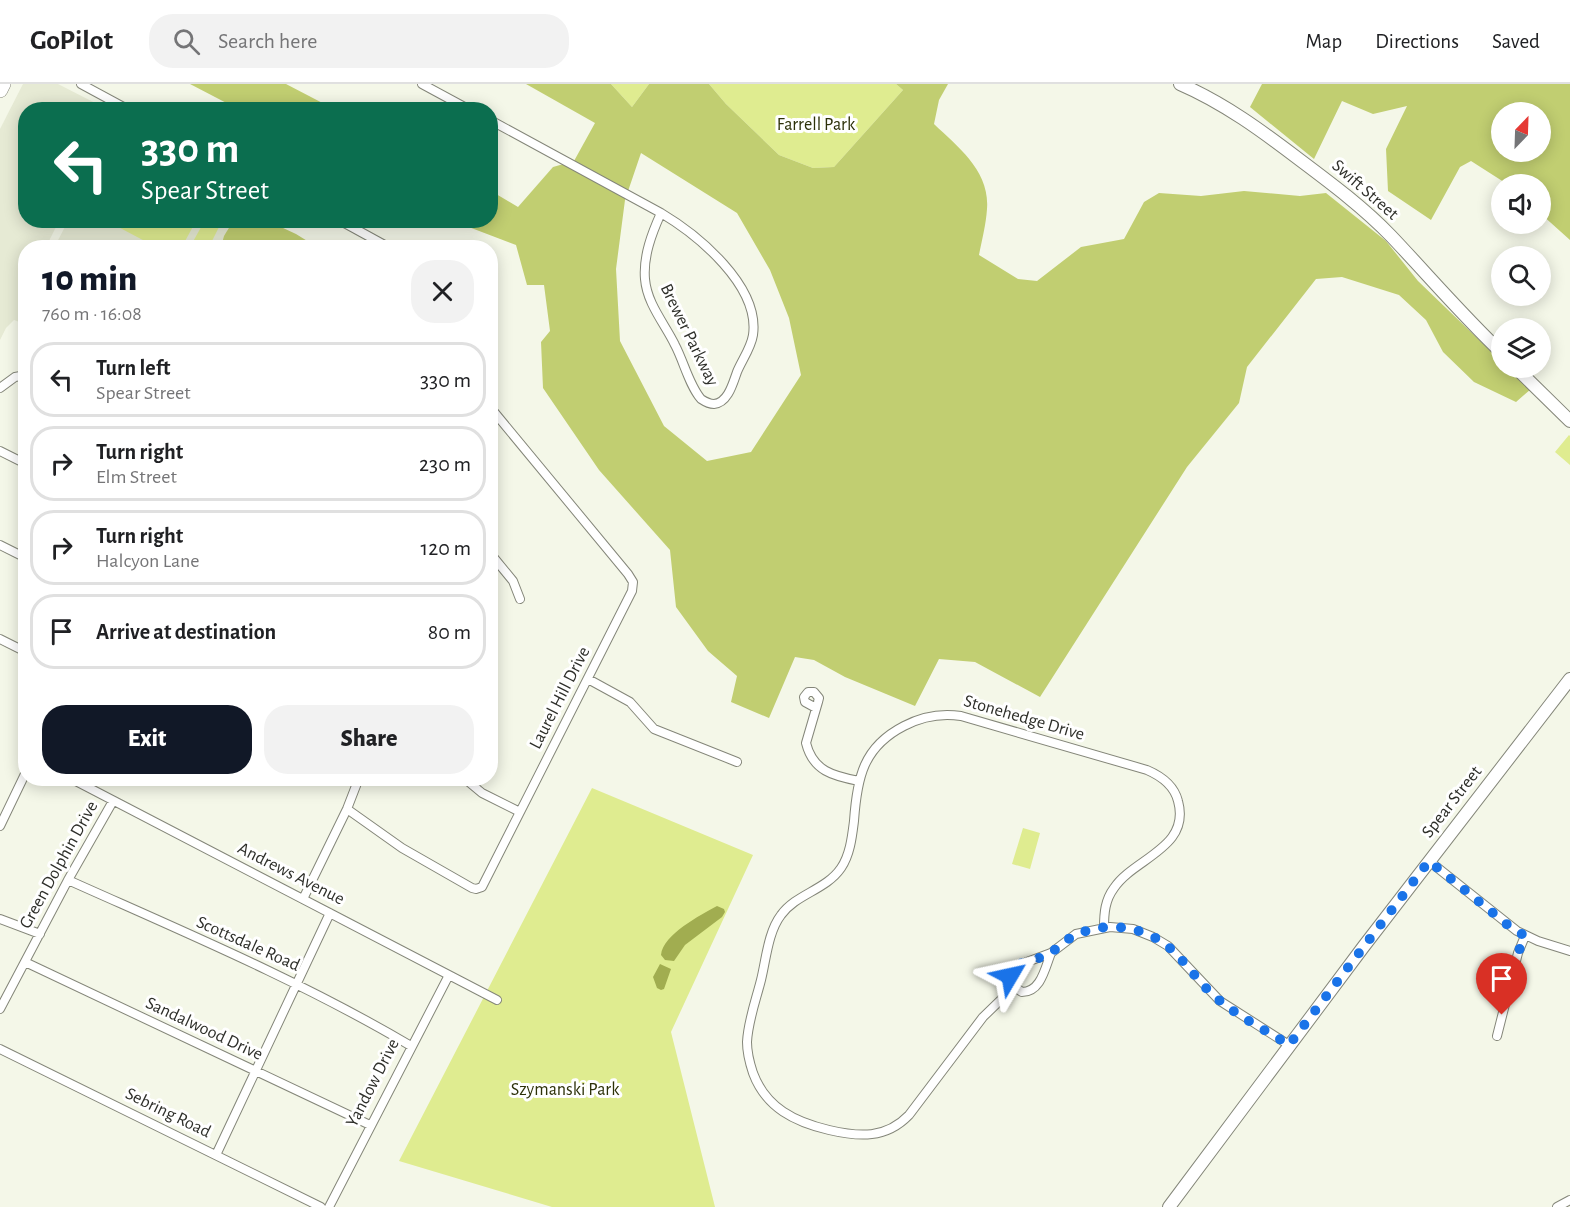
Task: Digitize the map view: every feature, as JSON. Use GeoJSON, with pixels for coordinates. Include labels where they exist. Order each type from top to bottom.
{"type":"FeatureCollection","features":[{"type":"Feature","properties":{"kind":"highway"},"geometry":{"type":"LineString","coordinates":[[0,90],[3,84]]}},
{"type":"Feature","properties":{"kind":"main road","name":"Swift Street"},"geometry":{"type":"LineString","coordinates":[[1180,84],[1211,99],[1260,129],[1360,207],[1391,236],[1419,269],[1491,342]]}},
{"type":"Feature","properties":{"kind":"main road"},"geometry":{"type":"LineString","coordinates":[[1526,378],[1570,421]]}},
{"type":"Feature","properties":{"kind":"main road","name":"Spear Street"},"geometry":{"type":"LineString","coordinates":[[1169,1207],[1429,861],[1570,680]]}},
{"type":"Feature","properties":{"kind":"street"},"geometry":{"type":"LineString","coordinates":[[81,84],[114,102]]}},
{"type":"Feature","properties":{"kind":"street"},"geometry":{"type":"LineString","coordinates":[[422,84],[455,102]]}},
{"type":"Feature","properties":{"kind":"street","name":"Brewer Parkway"},"geometry":{"type":"LineString","coordinates":[[498,124],[661,213],[700,240],[730,272],[750,306],[754,320],[753,336],[726,396],[720,402],[713,404],[702,399],[694,388],[648,293],[645,278],[646,262],[653,230],[661,213]]}},
{"type":"Feature","properties":{"kind":"street"},"geometry":{"type":"LineString","coordinates":[[354,228],[375,240]]}},
{"type":"Feature","properties":{"kind":"street"},"geometry":{"type":"LineString","coordinates":[[0,388],[18,376]]}},
{"type":"Feature","properties":{"kind":"street","name":"Laurel Hill Drive"},"geometry":{"type":"LineString","coordinates":[[347,809],[402,848],[476,889],[484,884],[631,594],[632,580],[498,417]]}},
{"type":"Feature","properties":{"kind":"street"},"geometry":{"type":"LineString","coordinates":[[0,451],[18,460]]}},
{"type":"Feature","properties":{"kind":"street"},"geometry":{"type":"LineString","coordinates":[[0,545],[18,554]]}},
{"type":"Feature","properties":{"kind":"street"},"geometry":{"type":"LineString","coordinates":[[498,563],[513,581],[520,599]]}},
{"type":"Feature","properties":{"kind":"street"},"geometry":{"type":"LineString","coordinates":[[0,639],[18,648]]}},
{"type":"Feature","properties":{"kind":"street"},"geometry":{"type":"LineString","coordinates":[[588,679],[630,702],[654,729],[737,762]]}},
{"type":"Feature","properties":{"kind":"street"},"geometry":{"type":"LineString","coordinates":[[816,708],[806,743],[815,762],[829,774],[859,781]]}},
{"type":"Feature","properties":{"kind":"street","name":"Stonehedge Drive"},"geometry":{"type":"LineString","coordinates":[[1014,987],[983,1017],[909,1115],[900,1124],[885,1132],[856,1136],[810,1125],[783,1112],[763,1093],[751,1067],[747,1043],[774,930],[781,915],[792,903],[829,881],[844,863],[851,839],[859,781],[870,753],[886,736],[916,721],[952,715],[1147,770],[1170,785],[1177,797],[1180,811],[1178,825],[1172,838],[1113,889],[1105,908],[1104,928]]}},
{"type":"Feature","properties":{"kind":"street"},"geometry":{"type":"LineString","coordinates":[[0,826],[19,786]]}},
{"type":"Feature","properties":{"kind":"street","name":"Andrews Avenue"},"geometry":{"type":"LineString","coordinates":[[85,786],[497,1000]]}},
{"type":"Feature","properties":{"kind":"street"},"geometry":{"type":"LineString","coordinates":[[303,899],[356,786]]}},
{"type":"Feature","properties":{"kind":"street"},"geometry":{"type":"LineString","coordinates":[[474,786],[482,793],[520,812]]}},
{"type":"Feature","properties":{"kind":"street","name":"Green Dolphin Drive"},"geometry":{"type":"LineString","coordinates":[[0,1009],[68,880],[113,801]]}},
{"type":"Feature","properties":{"kind":"street"},"geometry":{"type":"LineString","coordinates":[[1429,861],[1509,926],[1525,936],[1570,951]]}},
{"type":"Feature","properties":{"kind":"street","name":"Scottsdale Road"},"geometry":{"type":"LineString","coordinates":[[68,880],[297,984],[355,1013],[411,1046]]}},
{"type":"Feature","properties":{"kind":"street"},"geometry":{"type":"LineString","coordinates":[[216,1155],[330,913]]}},
{"type":"Feature","properties":{"kind":"street"},"geometry":{"type":"LineString","coordinates":[[0,919],[40,934]]}},
{"type":"Feature","properties":{"kind":"street"},"geometry":{"type":"LineString","coordinates":[[1051,953],[1034,989],[1025,992],[1014,987],[1010,976],[1014,968],[1051,953],[1076,934],[1104,928],[1133,929],[1160,941],[1174,952],[1220,1001],[1289,1045]]}},
{"type":"Feature","properties":{"kind":"street"},"geometry":{"type":"LineString","coordinates":[[1497,1036],[1518,953],[1525,936]]}},
{"type":"Feature","properties":{"kind":"street","name":"Sandalwood Drive"},"geometry":{"type":"LineString","coordinates":[[25,962],[370,1125]]}},
{"type":"Feature","properties":{"kind":"street","name":"Yandow Drive"},"geometry":{"type":"LineString","coordinates":[[329,1207],[448,975]]}},
{"type":"Feature","properties":{"kind":"street","name":"Sebring Road"},"geometry":{"type":"LineString","coordinates":[[0,1049],[321,1207]]}},
{"type":"Feature","properties":{"kind":"street"},"geometry":{"type":"LineString","coordinates":[[1557,1207],[1570,1200]]}},
{"type":"Feature","properties":{"kind":"shaded area"},"geometry":{"type":"Polygon","coordinates":[[[23,84],[58,84],[93,102],[18,102],[18,228],[56,228],[50,240],[18,240],[18,321],[14,320],[6,328],[0,340],[0,129],[23,84]]]}},
{"type":"Feature","properties":{"kind":"shaded area"},"geometry":{"type":"Polygon","coordinates":[[[190,84],[286,84],[321,102],[225,102],[190,84]]]}},
{"type":"Feature","properties":{"kind":"shaded area"},"geometry":{"type":"Polygon","coordinates":[[[526,84],[611,84],[632,107],[649,84],[709,84],[726,104],[779,155],[813,168],[834,167],[903,90],[896,84],[948,84],[939,100],[934,124],[971,161],[983,183],[987,195],[987,209],[979,255],[1018,279],[1037,281],[1081,247],[1124,239],[1144,202],[1159,193],[1201,196],[1244,191],[1300,196],[1326,193],[1386,241],[1418,281],[1491,351],[1491,378],[1519,378],[1531,389],[1516,402],[1474,382],[1443,352],[1426,320],[1399,295],[1342,277],[1316,279],[1247,367],[1239,403],[1187,467],[1040,697],[975,662],[939,659],[915,706],[845,677],[814,660],[795,657],[769,718],[731,702],[737,676],[708,651],[676,607],[670,550],[599,470],[543,388],[541,342],[550,331],[544,285],[527,285],[516,245],[471,228],[498,228],[498,195],[518,207],[553,167],[574,161],[595,123],[526,84]],[[641,153],[625,200],[616,269],[620,341],[664,426],[707,461],[751,452],[801,375],[789,318],[770,270],[737,213],[641,153]]]}},
{"type":"Feature","properties":{"kind":"shaded area"},"geometry":{"type":"Polygon","coordinates":[[[1262,84],[1570,84],[1570,240],[1551,223],[1551,174],[1491,174],[1471,161],[1460,167],[1431,220],[1388,191],[1386,149],[1407,106],[1373,114],[1342,101],[1314,159],[1250,107],[1262,84]]]}},
{"type":"Feature","properties":{"kind":"shaded area"},"geometry":{"type":"Polygon","coordinates":[[[64,228],[228,228],[224,240],[58,240],[64,228]]]}},
{"type":"Feature","properties":{"kind":"shaded area"},"geometry":{"type":"Polygon","coordinates":[[[229,228],[283,228],[306,240],[223,240],[229,228]]]}},
{"type":"Feature","properties":{"kind":"shaded area"},"geometry":{"type":"Polygon","coordinates":[[[717,906],[724,909],[722,917],[685,945],[674,961],[665,960],[661,955],[668,940],[684,926],[717,906]]]}},
{"type":"Feature","properties":{"kind":"shaded area"},"geometry":{"type":"Polygon","coordinates":[[[660,964],[671,969],[664,989],[661,990],[657,988],[653,977],[660,964]]]}},
{"type":"Feature","properties":{"kind":"green space"},"geometry":{"type":"Polygon","coordinates":[[[611,84],[649,84],[632,107],[611,84]]]}},
{"type":"Feature","properties":{"kind":"green space","name":"Farrell Park"},"geometry":{"type":"Polygon","coordinates":[[[709,84],[896,84],[903,90],[834,167],[813,168],[779,155],[726,104],[709,84]]]}},
{"type":"Feature","properties":{"kind":"green space"},"geometry":{"type":"Polygon","coordinates":[[[120,228],[192,228],[186,240],[143,240],[120,228]]]}},
{"type":"Feature","properties":{"kind":"green space"},"geometry":{"type":"Polygon","coordinates":[[[201,228],[218,228],[212,240],[194,240],[201,228]]]}},
{"type":"Feature","properties":{"kind":"green space"},"geometry":{"type":"Polygon","coordinates":[[[1570,436],[1570,465],[1555,452],[1570,436]]]}},
{"type":"Feature","properties":{"kind":"green space","name":"Szymanski Park"},"geometry":{"type":"Polygon","coordinates":[[[592,788],[753,855],[671,1032],[715,1207],[552,1207],[399,1161],[592,788]]]}},
{"type":"Feature","properties":{"kind":"green space"},"geometry":{"type":"Polygon","coordinates":[[[1023,828],[1040,833],[1030,869],[1012,864],[1023,828]]]}},
{"type":"Feature","properties":{"kind":"route"},"geometry":{"type":"LineString","coordinates":[[1010,976],[1012,970],[1019,964],[1051,953],[1070,937],[1082,932],[1110,927],[1133,929],[1168,946],[1206,989],[1220,1001],[1289,1045],[1429,861],[1509,926],[1525,936],[1518,953],[1502,1015]]}}]}
